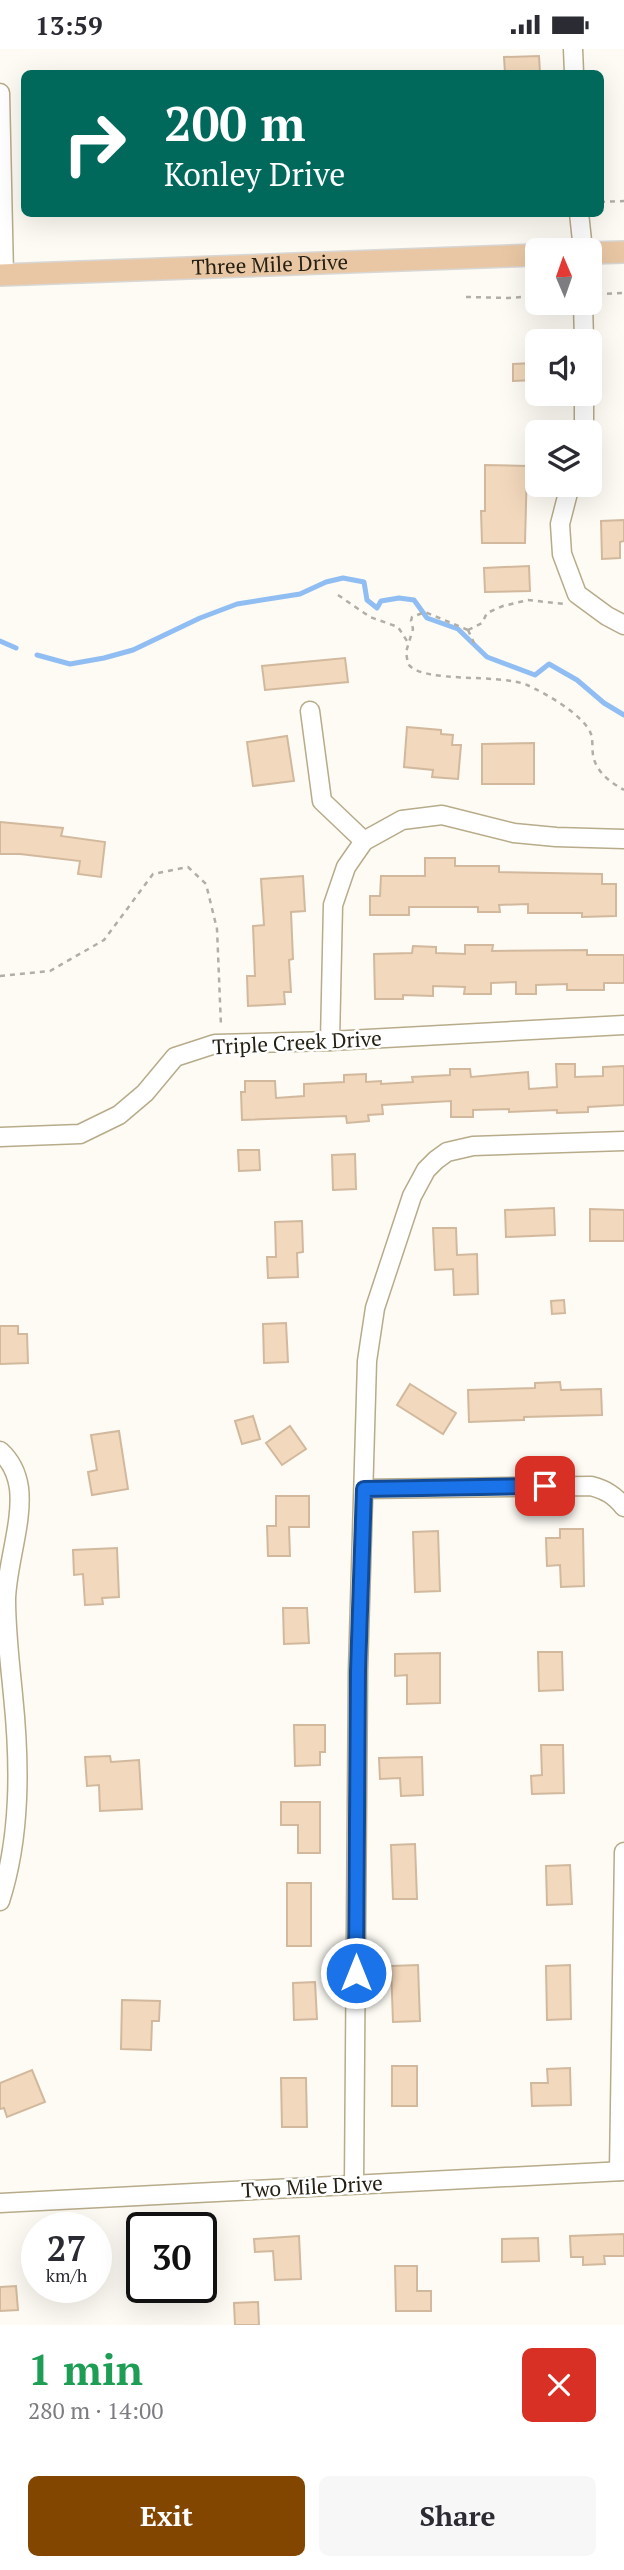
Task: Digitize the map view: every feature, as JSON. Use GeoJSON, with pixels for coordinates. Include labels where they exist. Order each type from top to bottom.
{"type":"FeatureCollection","features":[{"type":"Feature","properties":{"kind":"main road"},"geometry":{"type":"LineString","coordinates":[[602,253],[624,252]]}},
{"type":"Feature","properties":{"kind":"main road","name":"Three Mile Drive"},"geometry":{"type":"LineString","coordinates":[[2,275],[525,255]]}},
{"type":"Feature","properties":{"kind":"street"},"geometry":{"type":"LineString","coordinates":[[573,49],[573,70]]}},
{"type":"Feature","properties":{"kind":"street"},"geometry":{"type":"LineString","coordinates":[[0,93],[2,275]]}},
{"type":"Feature","properties":{"kind":"street"},"geometry":{"type":"LineString","coordinates":[[579,217],[582,238]]}},
{"type":"Feature","properties":{"kind":"street"},"geometry":{"type":"LineString","coordinates":[[567,497],[560,524],[562,554],[577,594],[624,625]]}},
{"type":"Feature","properties":{"kind":"street"},"geometry":{"type":"LineString","coordinates":[[310,711],[322,801],[364,841]]}},
{"type":"Feature","properties":{"kind":"street"},"geometry":{"type":"LineString","coordinates":[[330,1041],[333,905],[346,867],[364,841],[402,820],[442,815],[514,833],[624,839]]}},
{"type":"Feature","properties":{"kind":"street","name":"Triple Creek Drive"},"geometry":{"type":"LineString","coordinates":[[0,1137],[79,1134],[119,1115],[145,1093],[175,1057],[222,1043],[330,1041],[624,1025]]}},
{"type":"Feature","properties":{"kind":"street"},"geometry":{"type":"LineString","coordinates":[[354,2184],[358,1671],[369,1335],[375,1308],[412,1196],[426,1170],[447,1152],[473,1146],[624,1141]]}},
{"type":"Feature","properties":{"kind":"street"},"geometry":{"type":"LineString","coordinates":[[0,1451],[16,1476],[19,1503],[6,1598],[7,1640],[16,1732],[16,1817],[12,1855],[0,1901]]}},
{"type":"Feature","properties":{"kind":"street"},"geometry":{"type":"LineString","coordinates":[[364,1489],[591,1486],[604,1489],[624,1507]]}},
{"type":"Feature","properties":{"kind":"street"},"geometry":{"type":"LineString","coordinates":[[621,2171],[624,1852]]}},
{"type":"Feature","properties":{"kind":"street","name":"Two Mile Drive"},"geometry":{"type":"LineString","coordinates":[[0,2203],[621,2171]]}},
{"type":"Feature","properties":{"kind":"path"},"geometry":{"type":"LineString","coordinates":[[604,202],[624,201]]}},
{"type":"Feature","properties":{"kind":"path"},"geometry":{"type":"LineString","coordinates":[[602,293],[624,293]]}},
{"type":"Feature","properties":{"kind":"path"},"geometry":{"type":"LineString","coordinates":[[466,297],[525,297]]}},
{"type":"Feature","properties":{"kind":"path"},"geometry":{"type":"LineString","coordinates":[[338,595],[370,617],[398,627],[407,639],[406,660],[414,671],[446,676],[487,677],[525,684],[561,704],[591,732],[594,759],[604,777],[624,790]]}},
{"type":"Feature","properties":{"kind":"path"},"geometry":{"type":"LineString","coordinates":[[407,645],[413,629],[412,617],[425,612],[468,630],[482,623],[487,613],[528,600],[570,604],[586,601]]}},
{"type":"Feature","properties":{"kind":"path"},"geometry":{"type":"LineString","coordinates":[[468,630],[474,643]]}},
{"type":"Feature","properties":{"kind":"path"},"geometry":{"type":"LineString","coordinates":[[0,976],[50,971],[61,965],[104,940],[153,874],[188,867],[206,884],[216,929],[222,1043]]}},
{"type":"Feature","properties":{"kind":"building"},"geometry":{"type":"Polygon","coordinates":[[[539,56],[540,70],[505,70],[504,57],[539,56]]]}},
{"type":"Feature","properties":{"kind":"building"},"geometry":{"type":"Polygon","coordinates":[[[525,363],[525,380],[513,381],[513,364],[525,363]]]}},
{"type":"Feature","properties":{"kind":"building"},"geometry":{"type":"Polygon","coordinates":[[[485,465],[525,466],[525,543],[482,543],[481,511],[485,511],[485,465]]]}},
{"type":"Feature","properties":{"kind":"building"},"geometry":{"type":"Polygon","coordinates":[[[624,520],[624,541],[620,542],[620,558],[602,559],[601,521],[624,520]]]}},
{"type":"Feature","properties":{"kind":"building"},"geometry":{"type":"Polygon","coordinates":[[[529,566],[530,591],[485,592],[484,568],[529,566]]]}},
{"type":"Feature","properties":{"kind":"building"},"geometry":{"type":"Polygon","coordinates":[[[345,658],[348,682],[265,690],[262,666],[345,658]]]}},
{"type":"Feature","properties":{"kind":"building"},"geometry":{"type":"Polygon","coordinates":[[[407,727],[441,730],[441,734],[453,735],[452,745],[461,745],[458,779],[432,777],[433,770],[404,767],[407,727]]]}},
{"type":"Feature","properties":{"kind":"building"},"geometry":{"type":"Polygon","coordinates":[[[287,736],[294,781],[253,786],[247,742],[287,736]]]}},
{"type":"Feature","properties":{"kind":"building"},"geometry":{"type":"Polygon","coordinates":[[[534,743],[534,784],[482,784],[482,744],[534,743]]]}},
{"type":"Feature","properties":{"kind":"building"},"geometry":{"type":"Polygon","coordinates":[[[0,822],[63,828],[61,836],[105,842],[101,877],[78,874],[80,861],[0,854],[0,822]]]}},
{"type":"Feature","properties":{"kind":"building"},"geometry":{"type":"Polygon","coordinates":[[[425,858],[455,858],[455,866],[499,866],[499,872],[602,874],[602,884],[616,884],[616,916],[582,917],[582,913],[528,913],[528,904],[499,905],[500,912],[478,912],[478,907],[409,907],[409,915],[370,915],[370,896],[380,896],[381,876],[425,876],[425,858]]]}},
{"type":"Feature","properties":{"kind":"building"},"geometry":{"type":"Polygon","coordinates":[[[303,876],[305,911],[291,912],[291,992],[284,992],[285,1004],[248,1006],[247,976],[255,976],[253,926],[264,925],[261,879],[303,876]]]}},
{"type":"Feature","properties":{"kind":"building"},"geometry":{"type":"Polygon","coordinates":[[[465,945],[493,945],[492,951],[587,950],[587,955],[624,955],[624,983],[604,983],[604,990],[567,990],[567,984],[536,985],[536,994],[516,994],[516,982],[491,983],[491,994],[464,994],[465,987],[433,986],[433,996],[403,995],[403,999],[375,999],[374,954],[412,953],[413,946],[436,947],[436,953],[465,954],[465,945]]]}},
{"type":"Feature","properties":{"kind":"building"},"geometry":{"type":"Polygon","coordinates":[[[556,1064],[575,1064],[575,1077],[603,1076],[603,1067],[624,1066],[624,1105],[588,1107],[588,1112],[473,1110],[473,1117],[451,1117],[451,1101],[382,1105],[383,1114],[368,1115],[369,1121],[347,1123],[346,1116],[242,1120],[241,1092],[245,1092],[245,1081],[275,1081],[276,1098],[304,1096],[304,1084],[344,1082],[344,1075],[366,1074],[366,1082],[381,1081],[381,1084],[413,1082],[412,1077],[450,1075],[450,1069],[470,1069],[471,1077],[528,1072],[529,1089],[557,1087],[556,1064]]]}},
{"type":"Feature","properties":{"kind":"building"},"geometry":{"type":"Polygon","coordinates":[[[238,1150],[259,1150],[260,1170],[239,1171],[238,1150]]]}},
{"type":"Feature","properties":{"kind":"building"},"geometry":{"type":"Polygon","coordinates":[[[355,1154],[356,1189],[333,1190],[332,1155],[355,1154]]]}},
{"type":"Feature","properties":{"kind":"building"},"geometry":{"type":"Polygon","coordinates":[[[554,1208],[555,1235],[506,1237],[505,1210],[554,1208]]]}},
{"type":"Feature","properties":{"kind":"building"},"geometry":{"type":"Polygon","coordinates":[[[590,1209],[624,1210],[624,1241],[590,1241],[590,1209]]]}},
{"type":"Feature","properties":{"kind":"building"},"geometry":{"type":"Polygon","coordinates":[[[302,1221],[303,1252],[297,1253],[298,1277],[268,1278],[267,1257],[276,1257],[275,1222],[302,1221]]]}},
{"type":"Feature","properties":{"kind":"building"},"geometry":{"type":"Polygon","coordinates":[[[433,1228],[456,1228],[457,1255],[477,1254],[478,1294],[454,1295],[453,1269],[435,1270],[433,1228]]]}},
{"type":"Feature","properties":{"kind":"building"},"geometry":{"type":"Polygon","coordinates":[[[564,1300],[565,1313],[552,1314],[551,1301],[564,1300]]]}},
{"type":"Feature","properties":{"kind":"building"},"geometry":{"type":"Polygon","coordinates":[[[286,1323],[288,1362],[264,1363],[263,1324],[286,1323]]]}},
{"type":"Feature","properties":{"kind":"building"},"geometry":{"type":"Polygon","coordinates":[[[0,1326],[18,1326],[18,1334],[27,1334],[28,1363],[0,1364],[0,1326]]]}},
{"type":"Feature","properties":{"kind":"building"},"geometry":{"type":"Polygon","coordinates":[[[560,1382],[561,1390],[601,1389],[602,1415],[524,1417],[524,1420],[469,1422],[468,1390],[535,1388],[535,1383],[560,1382]]]}},
{"type":"Feature","properties":{"kind":"building"},"geometry":{"type":"Polygon","coordinates":[[[410,1384],[456,1413],[443,1434],[397,1405],[410,1384]]]}},
{"type":"Feature","properties":{"kind":"building"},"geometry":{"type":"Polygon","coordinates":[[[253,1416],[260,1439],[242,1444],[235,1421],[253,1416]]]}},
{"type":"Feature","properties":{"kind":"building"},"geometry":{"type":"Polygon","coordinates":[[[290,1426],[306,1449],[282,1465],[266,1443],[290,1426]]]}},
{"type":"Feature","properties":{"kind":"building"},"geometry":{"type":"Polygon","coordinates":[[[119,1431],[128,1489],[92,1495],[88,1472],[97,1470],[91,1435],[119,1431]]]}},
{"type":"Feature","properties":{"kind":"building"},"geometry":{"type":"Polygon","coordinates":[[[276,1496],[309,1496],[309,1527],[289,1527],[290,1556],[268,1556],[267,1526],[276,1526],[276,1496]]]}},
{"type":"Feature","properties":{"kind":"building"},"geometry":{"type":"Polygon","coordinates":[[[560,1529],[583,1529],[584,1586],[561,1587],[560,1565],[547,1566],[546,1538],[560,1538],[560,1529]]]}},
{"type":"Feature","properties":{"kind":"building"},"geometry":{"type":"Polygon","coordinates":[[[438,1531],[440,1591],[415,1592],[413,1532],[438,1531]]]}},
{"type":"Feature","properties":{"kind":"building"},"geometry":{"type":"Polygon","coordinates":[[[117,1548],[119,1597],[102,1598],[103,1604],[85,1605],[83,1574],[74,1575],[73,1550],[117,1548]]]}},
{"type":"Feature","properties":{"kind":"building"},"geometry":{"type":"Polygon","coordinates":[[[283,1608],[307,1608],[309,1643],[284,1644],[283,1608]]]}},
{"type":"Feature","properties":{"kind":"building"},"geometry":{"type":"Polygon","coordinates":[[[538,1652],[562,1652],[563,1690],[539,1691],[538,1652]]]}},
{"type":"Feature","properties":{"kind":"building"},"geometry":{"type":"Polygon","coordinates":[[[440,1653],[440,1703],[407,1704],[407,1675],[395,1676],[395,1654],[440,1653]]]}},
{"type":"Feature","properties":{"kind":"building"},"geometry":{"type":"Polygon","coordinates":[[[294,1725],[325,1725],[325,1752],[320,1752],[320,1765],[295,1766],[294,1725]]]}},
{"type":"Feature","properties":{"kind":"building"},"geometry":{"type":"Polygon","coordinates":[[[541,1745],[563,1745],[564,1793],[532,1794],[531,1776],[542,1775],[541,1745]]]}},
{"type":"Feature","properties":{"kind":"building"},"geometry":{"type":"Polygon","coordinates":[[[110,1756],[111,1762],[139,1760],[142,1809],[100,1811],[99,1785],[87,1786],[85,1757],[110,1756]]]}},
{"type":"Feature","properties":{"kind":"building"},"geometry":{"type":"Polygon","coordinates":[[[422,1757],[423,1795],[401,1796],[400,1778],[380,1779],[379,1758],[422,1757]]]}},
{"type":"Feature","properties":{"kind":"building"},"geometry":{"type":"Polygon","coordinates":[[[281,1802],[320,1802],[320,1853],[298,1853],[298,1825],[281,1825],[281,1802]]]}},
{"type":"Feature","properties":{"kind":"building"},"geometry":{"type":"Polygon","coordinates":[[[415,1844],[417,1899],[393,1899],[391,1845],[415,1844]]]}},
{"type":"Feature","properties":{"kind":"building"},"geometry":{"type":"Polygon","coordinates":[[[570,1865],[572,1904],[547,1905],[546,1866],[570,1865]]]}},
{"type":"Feature","properties":{"kind":"building"},"geometry":{"type":"Polygon","coordinates":[[[287,1883],[311,1883],[311,1946],[287,1946],[287,1883]]]}},
{"type":"Feature","properties":{"kind":"building"},"geometry":{"type":"Polygon","coordinates":[[[418,1965],[420,2021],[393,2022],[391,1966],[418,1965]]]}},
{"type":"Feature","properties":{"kind":"building"},"geometry":{"type":"Polygon","coordinates":[[[570,1965],[571,2019],[547,2020],[546,1966],[570,1965]]]}},
{"type":"Feature","properties":{"kind":"building"},"geometry":{"type":"Polygon","coordinates":[[[315,1982],[317,2019],[294,2020],[293,1983],[315,1982]]]}},
{"type":"Feature","properties":{"kind":"building"},"geometry":{"type":"Polygon","coordinates":[[[122,2000],[160,2001],[159,2021],[152,2021],[151,2050],[121,2049],[122,2000]]]}},
{"type":"Feature","properties":{"kind":"building"},"geometry":{"type":"Polygon","coordinates":[[[392,2066],[417,2066],[417,2106],[392,2106],[392,2066]]]}},
{"type":"Feature","properties":{"kind":"building"},"geometry":{"type":"Polygon","coordinates":[[[570,2068],[571,2105],[532,2106],[531,2083],[548,2083],[547,2069],[570,2068]]]}},
{"type":"Feature","properties":{"kind":"building"},"geometry":{"type":"Polygon","coordinates":[[[32,2070],[45,2102],[7,2117],[4,2108],[0,2109],[0,2083],[32,2070]]]}},
{"type":"Feature","properties":{"kind":"building"},"geometry":{"type":"Polygon","coordinates":[[[281,2078],[306,2078],[307,2127],[282,2127],[281,2078]]]}},
{"type":"Feature","properties":{"kind":"building"},"geometry":{"type":"Polygon","coordinates":[[[624,2234],[624,2256],[604,2256],[605,2264],[583,2265],[583,2257],[571,2257],[570,2236],[624,2234]]]}},
{"type":"Feature","properties":{"kind":"building"},"geometry":{"type":"Polygon","coordinates":[[[299,2236],[301,2279],[275,2280],[273,2251],[255,2252],[254,2239],[299,2236]]]}},
{"type":"Feature","properties":{"kind":"building"},"geometry":{"type":"Polygon","coordinates":[[[538,2238],[539,2261],[502,2262],[502,2239],[538,2238]]]}},
{"type":"Feature","properties":{"kind":"building"},"geometry":{"type":"Polygon","coordinates":[[[395,2266],[417,2266],[417,2291],[431,2291],[431,2311],[396,2311],[395,2266]]]}},
{"type":"Feature","properties":{"kind":"building"},"geometry":{"type":"Polygon","coordinates":[[[16,2286],[18,2310],[0,2311],[0,2287],[16,2286]]]}},
{"type":"Feature","properties":{"kind":"building"},"geometry":{"type":"Polygon","coordinates":[[[258,2302],[259,2325],[235,2325],[234,2303],[258,2302]]]}},
{"type":"Feature","properties":{"kind":"waterway"},"geometry":{"type":"LineString","coordinates":[[37,655],[70,664],[104,658],[133,650],[200,618],[237,604],[300,594],[326,582],[343,578],[364,582],[367,600],[377,608],[381,601],[399,598],[414,600],[427,618],[458,629],[487,657],[535,675],[549,664],[577,680],[604,703],[624,715]]}},
{"type":"Feature","properties":{"kind":"waterway"},"geometry":{"type":"LineString","coordinates":[[0,641],[16,648]]}},
{"type":"Feature","properties":{"kind":"route"},"geometry":{"type":"LineString","coordinates":[[356,1973],[358,1671],[364,1489],[545,1486]]}}]}
